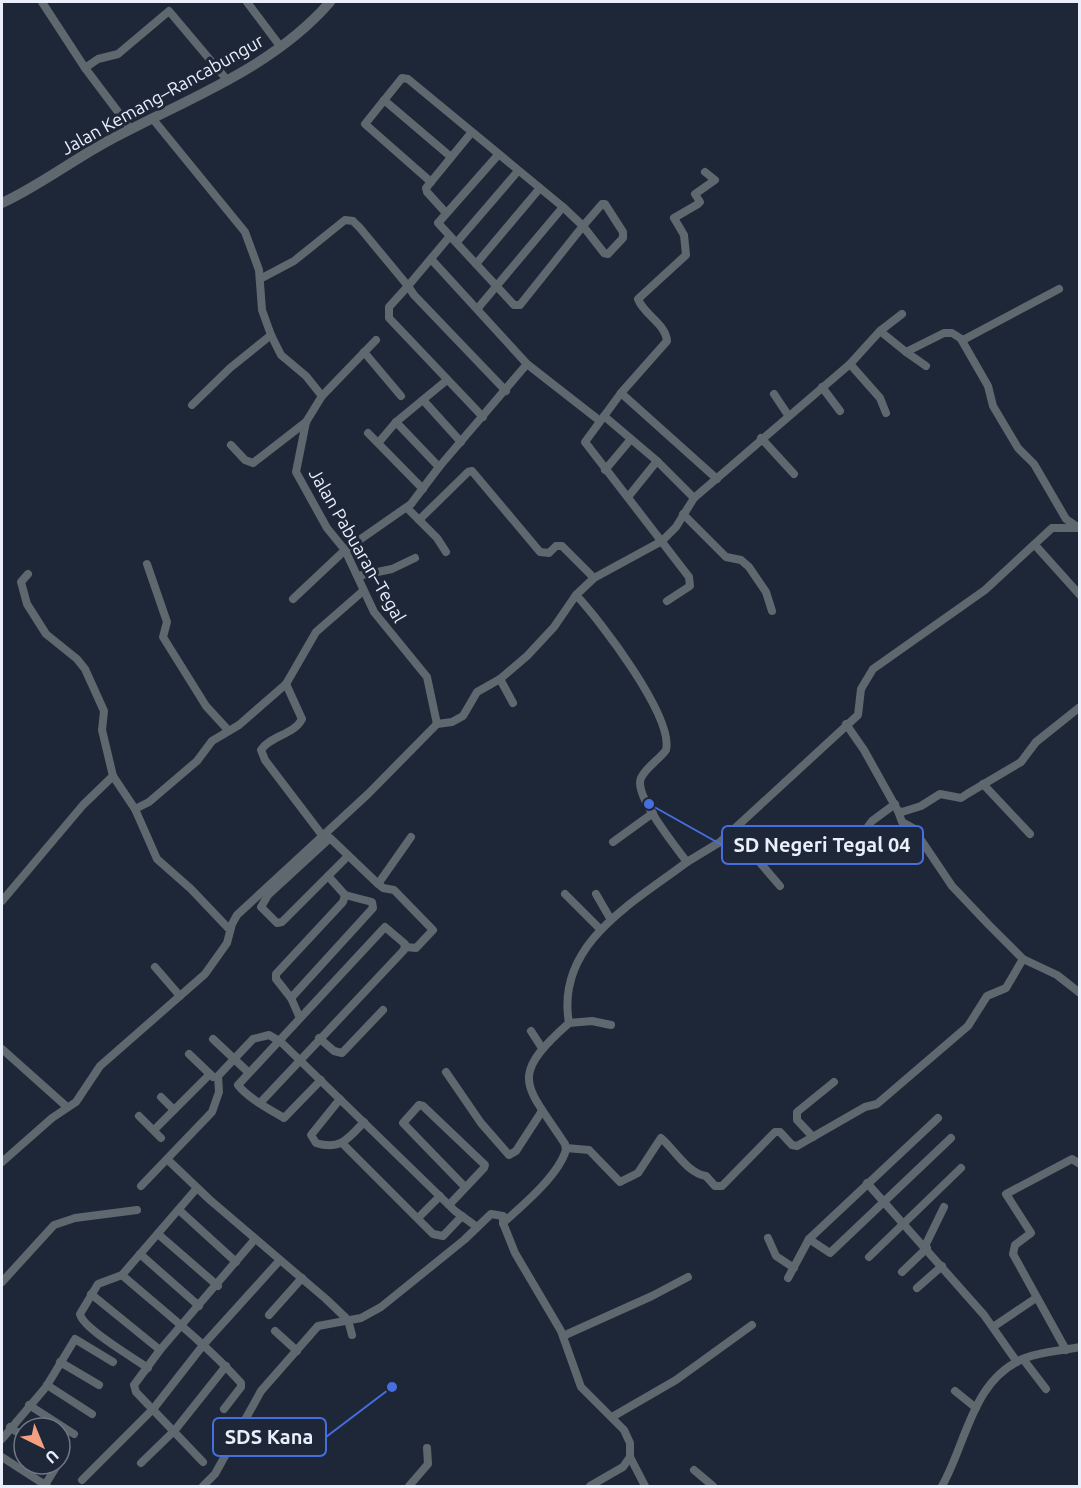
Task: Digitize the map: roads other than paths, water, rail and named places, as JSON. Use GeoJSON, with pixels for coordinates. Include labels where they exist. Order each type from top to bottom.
{"type":"FeatureCollection","features":[{"type":"Feature","properties":{"kind":"street"},"geometry":{"type":"LineString","coordinates":[[42,2],[85,68],[131,129]]}},
{"type":"Feature","properties":{"kind":"street"},"geometry":{"type":"LineString","coordinates":[[247,2],[286,42]]}},
{"type":"Feature","properties":{"kind":"street","name":"Jalan Kemang–Rancabungur"},"geometry":{"type":"LineString","coordinates":[[2,203],[21,195],[131,129],[228,81],[286,42],[330,2]]}},
{"type":"Feature","properties":{"kind":"street"},"geometry":{"type":"LineString","coordinates":[[85,68],[98,59],[118,54],[169,11],[228,81]]}},
{"type":"Feature","properties":{"kind":"street"},"geometry":{"type":"LineString","coordinates":[[431,182],[365,124],[402,78],[408,79],[563,207],[583,226],[606,255],[623,238],[623,232],[604,204],[583,226],[520,305],[514,305],[438,223],[498,155]]}},
{"type":"Feature","properties":{"kind":"street"},"geometry":{"type":"LineString","coordinates":[[384,100],[451,157]]}},
{"type":"Feature","properties":{"kind":"street"},"geometry":{"type":"LineString","coordinates":[[152,118],[242,228],[258,263],[262,310],[270,335],[281,355],[306,376],[322,396]]}},
{"type":"Feature","properties":{"kind":"street"},"geometry":{"type":"LineString","coordinates":[[446,213],[427,192],[431,182],[471,133]]}},
{"type":"Feature","properties":{"kind":"street"},"geometry":{"type":"LineString","coordinates":[[483,417],[387,314],[389,307],[431,260],[518,171]]}},
{"type":"Feature","properties":{"kind":"street"},"geometry":{"type":"LineString","coordinates":[[667,601],[690,586],[691,581],[585,442],[621,393],[667,341],[665,333],[641,306],[638,299],[686,255],[684,235],[673,220],[699,203],[695,194],[714,181],[714,178],[705,172]]}},
{"type":"Feature","properties":{"kind":"street"},"geometry":{"type":"LineString","coordinates":[[476,264],[540,188]]}},
{"type":"Feature","properties":{"kind":"street"},"geometry":{"type":"LineString","coordinates":[[478,308],[563,207]]}},
{"type":"Feature","properties":{"kind":"street"},"geometry":{"type":"LineString","coordinates":[[260,279],[294,261],[341,222],[349,219],[360,228],[414,296],[506,391]]}},
{"type":"Feature","properties":{"kind":"street"},"geometry":{"type":"LineString","coordinates":[[431,260],[478,308],[527,364],[632,439],[694,498]]}},
{"type":"Feature","properties":{"kind":"street"},"geometry":{"type":"LineString","coordinates":[[961,339],[1059,290]]}},
{"type":"Feature","properties":{"kind":"street"},"geometry":{"type":"LineString","coordinates":[[2,1162],[76,1102],[100,1066],[205,974],[228,943],[230,930],[237,915],[368,794],[437,724],[452,722],[463,716],[477,692],[500,679],[534,650],[576,595],[594,578],[663,542],[676,527],[694,498],[761,438],[850,364],[880,331],[902,314]]}},
{"type":"Feature","properties":{"kind":"street"},"geometry":{"type":"LineString","coordinates":[[880,331],[926,366]]}},
{"type":"Feature","properties":{"kind":"street"},"geometry":{"type":"LineString","coordinates":[[906,352],[944,333],[952,333],[961,339],[988,386],[993,406],[1018,448],[1035,464],[1066,519],[1079,528]]}},
{"type":"Feature","properties":{"kind":"street"},"geometry":{"type":"LineString","coordinates":[[192,405],[230,368],[270,335]]}},
{"type":"Feature","properties":{"kind":"street","name":"Jalan Pabuaran–Tegal"},"geometry":{"type":"LineString","coordinates":[[376,340],[322,396],[306,422],[296,472],[327,528],[345,550],[363,591],[384,628],[427,676],[437,724]]}},
{"type":"Feature","properties":{"kind":"street"},"geometry":{"type":"LineString","coordinates":[[364,352],[401,396]]}},
{"type":"Feature","properties":{"kind":"street"},"geometry":{"type":"LineString","coordinates":[[292,599],[345,550],[378,524],[407,508],[527,364]]}},
{"type":"Feature","properties":{"kind":"street"},"geometry":{"type":"LineString","coordinates":[[850,364],[880,398],[886,413]]}},
{"type":"Feature","properties":{"kind":"street"},"geometry":{"type":"LineString","coordinates":[[379,442],[396,422],[447,380]]}},
{"type":"Feature","properties":{"kind":"street"},"geometry":{"type":"LineString","coordinates":[[822,387],[840,411]]}},
{"type":"Feature","properties":{"kind":"street"},"geometry":{"type":"LineString","coordinates":[[621,393],[717,479]]}},
{"type":"Feature","properties":{"kind":"street"},"geometry":{"type":"LineString","coordinates":[[774,394],[788,415]]}},
{"type":"Feature","properties":{"kind":"street"},"geometry":{"type":"LineString","coordinates":[[423,400],[461,442]]}},
{"type":"Feature","properties":{"kind":"street"},"geometry":{"type":"LineString","coordinates":[[231,445],[246,460],[253,463],[306,422]]}},
{"type":"Feature","properties":{"kind":"street"},"geometry":{"type":"LineString","coordinates":[[396,422],[439,467]]}},
{"type":"Feature","properties":{"kind":"street"},"geometry":{"type":"LineString","coordinates":[[368,433],[423,489]]}},
{"type":"Feature","properties":{"kind":"street"},"geometry":{"type":"LineString","coordinates":[[761,438],[794,474]]}},
{"type":"Feature","properties":{"kind":"street"},"geometry":{"type":"LineString","coordinates":[[605,470],[632,439]]}},
{"type":"Feature","properties":{"kind":"street"},"geometry":{"type":"LineString","coordinates":[[628,497],[657,461]]}},
{"type":"Feature","properties":{"kind":"street"},"geometry":{"type":"LineString","coordinates":[[419,520],[468,472],[472,471],[540,552],[549,553],[556,546],[562,546],[594,578]]}},
{"type":"Feature","properties":{"kind":"street"},"geometry":{"type":"LineString","coordinates":[[407,508],[437,538],[446,552]]}},
{"type":"Feature","properties":{"kind":"street"},"geometry":{"type":"LineString","coordinates":[[683,514],[726,557],[741,560],[749,567],[766,592],[772,610]]}},
{"type":"Feature","properties":{"kind":"street"},"geometry":{"type":"LineString","coordinates":[[569,1023],[566,998],[572,978],[581,953],[600,929],[687,862],[729,834],[860,711],[861,689],[873,669],[959,610],[1055,527],[1079,528]]}},
{"type":"Feature","properties":{"kind":"street"},"geometry":{"type":"LineString","coordinates":[[1035,545],[1080,595]]}},
{"type":"Feature","properties":{"kind":"street"},"geometry":{"type":"LineString","coordinates":[[358,576],[392,569],[415,558]]}},
{"type":"Feature","properties":{"kind":"street"},"geometry":{"type":"LineString","coordinates":[[147,564],[167,622],[163,637],[206,706],[228,730]]}},
{"type":"Feature","properties":{"kind":"street"},"geometry":{"type":"LineString","coordinates":[[28,574],[21,582],[27,604],[46,634],[77,659],[85,669],[101,702],[104,711],[102,730],[113,776],[135,809],[157,859],[191,889],[230,930]]}},
{"type":"Feature","properties":{"kind":"street"},"geometry":{"type":"LineString","coordinates":[[135,809],[149,802],[197,760],[213,741],[239,725],[286,684],[316,632],[363,591]]}},
{"type":"Feature","properties":{"kind":"street"},"geometry":{"type":"LineString","coordinates":[[576,595],[600,621],[641,683],[666,741],[666,750],[640,780],[642,793],[652,813],[687,862]]}},
{"type":"Feature","properties":{"kind":"street"},"geometry":{"type":"LineString","coordinates":[[500,679],[513,703]]}},
{"type":"Feature","properties":{"kind":"street"},"geometry":{"type":"LineString","coordinates":[[286,684],[303,719],[297,726],[269,741],[261,750],[265,760],[322,835]]}},
{"type":"Feature","properties":{"kind":"street"},"geometry":{"type":"LineString","coordinates":[[858,840],[872,821],[896,808],[921,806],[940,794],[961,798],[1021,762],[1036,742],[1080,707]]}},
{"type":"Feature","properties":{"kind":"street"},"geometry":{"type":"LineString","coordinates":[[846,724],[902,822],[913,828],[952,886],[1023,959],[1057,975],[1080,993]]}},
{"type":"Feature","properties":{"kind":"street"},"geometry":{"type":"LineString","coordinates":[[2,901],[83,805],[113,776]]}},
{"type":"Feature","properties":{"kind":"street"},"geometry":{"type":"LineString","coordinates":[[983,784],[1030,834]]}},
{"type":"Feature","properties":{"kind":"street"},"geometry":{"type":"LineString","coordinates":[[613,842],[652,813]]}},
{"type":"Feature","properties":{"kind":"street"},"geometry":{"type":"LineString","coordinates":[[729,834],[756,858],[780,886]]}},
{"type":"Feature","properties":{"kind":"street"},"geometry":{"type":"LineString","coordinates":[[378,884],[411,837]]}},
{"type":"Feature","properties":{"kind":"street"},"geometry":{"type":"LineString","coordinates":[[348,856],[282,922],[277,923],[261,907],[268,896],[328,838],[348,856],[378,884],[394,890],[433,930],[416,948],[406,947]]}},
{"type":"Feature","properties":{"kind":"street"},"geometry":{"type":"LineString","coordinates":[[291,998],[373,908],[372,902],[345,895],[328,876]]}},
{"type":"Feature","properties":{"kind":"street"},"geometry":{"type":"LineString","coordinates":[[566,894],[600,929]]}},
{"type":"Feature","properties":{"kind":"street"},"geometry":{"type":"LineString","coordinates":[[596,894],[611,920]]}},
{"type":"Feature","properties":{"kind":"street"},"geometry":{"type":"LineString","coordinates":[[299,1016],[291,998],[276,980],[276,974],[332,915],[345,895]]}},
{"type":"Feature","properties":{"kind":"street"},"geometry":{"type":"LineString","coordinates":[[321,1080],[286,1117],[260,1103],[238,1087],[248,1072],[379,930],[385,927],[390,930],[406,947]]}},
{"type":"Feature","properties":{"kind":"street"},"geometry":{"type":"LineString","coordinates":[[260,1103],[298,1059],[406,947]]}},
{"type":"Feature","properties":{"kind":"street"},"geometry":{"type":"LineString","coordinates":[[566,1148],[589,1150],[620,1182],[638,1173],[661,1138],[692,1170],[706,1176],[718,1186],[734,1176],[775,1132],[780,1132],[795,1146],[877,1104],[968,1026],[987,996],[1006,988],[1023,959]]}},
{"type":"Feature","properties":{"kind":"street"},"geometry":{"type":"LineString","coordinates":[[155,968],[180,996]]}},
{"type":"Feature","properties":{"kind":"street"},"geometry":{"type":"LineString","coordinates":[[319,1038],[334,1051],[342,1053],[382,1010]]}},
{"type":"Feature","properties":{"kind":"street"},"geometry":{"type":"LineString","coordinates":[[503,1223],[565,1156],[566,1148],[530,1090],[528,1077],[532,1060],[569,1023],[585,1020],[610,1025]]}},
{"type":"Feature","properties":{"kind":"street"},"geometry":{"type":"LineString","coordinates":[[531,1031],[542,1048]]}},
{"type":"Feature","properties":{"kind":"street"},"geometry":{"type":"LineString","coordinates":[[154,1130],[234,1059],[253,1039],[269,1035],[278,1040],[321,1080],[449,1205],[477,1227]]}},
{"type":"Feature","properties":{"kind":"street"},"geometry":{"type":"LineString","coordinates":[[213,1039],[248,1072]]}},
{"type":"Feature","properties":{"kind":"street"},"geometry":{"type":"LineString","coordinates":[[4,1054],[67,1107]]}},
{"type":"Feature","properties":{"kind":"street"},"geometry":{"type":"LineString","coordinates":[[141,1186],[212,1112],[219,1092],[213,1076],[189,1054]]}},
{"type":"Feature","properties":{"kind":"street"},"geometry":{"type":"LineString","coordinates":[[446,1072],[481,1123],[509,1155],[516,1151],[542,1111]]}},
{"type":"Feature","properties":{"kind":"street"},"geometry":{"type":"LineString","coordinates":[[813,1137],[797,1120],[797,1112],[834,1083]]}},
{"type":"Feature","properties":{"kind":"street"},"geometry":{"type":"LineString","coordinates":[[161,1097],[174,1110]]}},
{"type":"Feature","properties":{"kind":"street"},"geometry":{"type":"LineString","coordinates":[[340,1099],[311,1135],[316,1143],[343,1144],[364,1122]]}},
{"type":"Feature","properties":{"kind":"street"},"geometry":{"type":"LineString","coordinates":[[449,1205],[485,1166],[432,1113],[419,1105],[403,1123],[465,1187]]}},
{"type":"Feature","properties":{"kind":"street"},"geometry":{"type":"LineString","coordinates":[[139,1116],[161,1138]]}},
{"type":"Feature","properties":{"kind":"street"},"geometry":{"type":"LineString","coordinates":[[788,1278],[809,1239],[938,1118]]}},
{"type":"Feature","properties":{"kind":"street"},"geometry":{"type":"LineString","coordinates":[[809,1239],[830,1253],[951,1138]]}},
{"type":"Feature","properties":{"kind":"street"},"geometry":{"type":"LineString","coordinates":[[343,1144],[440,1237],[462,1216]]}},
{"type":"Feature","properties":{"kind":"street"},"geometry":{"type":"LineString","coordinates":[[1066,1350],[1036,1298],[1012,1249],[1030,1234],[1031,1230],[1006,1194],[1072,1159],[1080,1164]]}},
{"type":"Feature","properties":{"kind":"street"},"geometry":{"type":"LineString","coordinates":[[168,1160],[348,1320],[352,1335]]}},
{"type":"Feature","properties":{"kind":"street"},"geometry":{"type":"LineString","coordinates":[[869,1257],[961,1168]]}},
{"type":"Feature","properties":{"kind":"street"},"geometry":{"type":"LineString","coordinates":[[867,1183],[926,1247],[1046,1389]]}},
{"type":"Feature","properties":{"kind":"street"},"geometry":{"type":"LineString","coordinates":[[148,1368],[80,1318],[80,1314],[98,1284],[122,1275],[197,1188]]}},
{"type":"Feature","properties":{"kind":"street"},"geometry":{"type":"LineString","coordinates":[[418,1218],[440,1196]]}},
{"type":"Feature","properties":{"kind":"street"},"geometry":{"type":"LineString","coordinates":[[902,1272],[926,1247],[944,1207]]}},
{"type":"Feature","properties":{"kind":"street"},"geometry":{"type":"LineString","coordinates":[[2,1282],[54,1225],[75,1218],[137,1210]]}},
{"type":"Feature","properties":{"kind":"street"},"geometry":{"type":"LineString","coordinates":[[179,1210],[236,1262]]}},
{"type":"Feature","properties":{"kind":"street"},"geometry":{"type":"LineString","coordinates":[[203,1486],[216,1474],[261,1391],[322,1324],[361,1318],[381,1307],[477,1227],[486,1216],[495,1213],[503,1216],[503,1223],[515,1252],[563,1336],[581,1387],[612,1417],[628,1437],[630,1457],[645,1486]]}},
{"type":"Feature","properties":{"kind":"street"},"geometry":{"type":"LineString","coordinates":[[158,1234],[218,1286]]}},
{"type":"Feature","properties":{"kind":"street"},"geometry":{"type":"LineString","coordinates":[[768,1238],[776,1256],[794,1268]]}},
{"type":"Feature","properties":{"kind":"street"},"geometry":{"type":"LineString","coordinates":[[203,1462],[134,1388],[160,1350],[218,1286],[255,1239]]}},
{"type":"Feature","properties":{"kind":"street"},"geometry":{"type":"LineString","coordinates":[[140,1254],[199,1306]]}},
{"type":"Feature","properties":{"kind":"street"},"geometry":{"type":"LineString","coordinates":[[82,1480],[154,1408],[204,1344],[280,1260]]}},
{"type":"Feature","properties":{"kind":"street"},"geometry":{"type":"LineString","coordinates":[[917,1288],[942,1266]]}},
{"type":"Feature","properties":{"kind":"street"},"geometry":{"type":"LineString","coordinates":[[122,1275],[204,1344],[242,1384],[224,1409]]}},
{"type":"Feature","properties":{"kind":"street"},"geometry":{"type":"LineString","coordinates":[[563,1336],[652,1296],[688,1277]]}},
{"type":"Feature","properties":{"kind":"street"},"geometry":{"type":"LineString","coordinates":[[269,1315],[302,1278]]}},
{"type":"Feature","properties":{"kind":"street"},"geometry":{"type":"LineString","coordinates":[[91,1294],[160,1350]]}},
{"type":"Feature","properties":{"kind":"street"},"geometry":{"type":"LineString","coordinates":[[993,1327],[1036,1298]]}},
{"type":"Feature","properties":{"kind":"street"},"geometry":{"type":"LineString","coordinates":[[612,1417],[676,1380],[752,1325]]}},
{"type":"Feature","properties":{"kind":"street"},"geometry":{"type":"LineString","coordinates":[[275,1331],[297,1351]]}},
{"type":"Feature","properties":{"kind":"street"},"geometry":{"type":"LineString","coordinates":[[2,1439],[47,1385],[75,1339],[113,1362]]}},
{"type":"Feature","properties":{"kind":"street"},"geometry":{"type":"LineString","coordinates":[[942,1486],[976,1408],[999,1375],[1020,1361],[1080,1347]]}},
{"type":"Feature","properties":{"kind":"street"},"geometry":{"type":"LineString","coordinates":[[60,1362],[99,1385]]}},
{"type":"Feature","properties":{"kind":"street"},"geometry":{"type":"LineString","coordinates":[[141,1463],[175,1430],[226,1366]]}},
{"type":"Feature","properties":{"kind":"street"},"geometry":{"type":"LineString","coordinates":[[47,1385],[92,1414]]}},
{"type":"Feature","properties":{"kind":"street"},"geometry":{"type":"LineString","coordinates":[[955,1390],[976,1408]]}},
{"type":"Feature","properties":{"kind":"street"},"geometry":{"type":"LineString","coordinates":[[29,1405],[74,1434]]}},
{"type":"Feature","properties":{"kind":"street"},"geometry":{"type":"LineString","coordinates":[[409,1486],[428,1464],[428,1448]]}},
{"type":"Feature","properties":{"kind":"street"},"geometry":{"type":"LineString","coordinates":[[2,1456],[46,1486]]}},
{"type":"Feature","properties":{"kind":"street"},"geometry":{"type":"LineString","coordinates":[[590,1486],[623,1467],[630,1457]]}},
{"type":"Feature","properties":{"kind":"street"},"geometry":{"type":"LineString","coordinates":[[694,1470],[713,1486]]}},
{"type":"Feature","properties":{"kind":"place","name":"SD Negeri Tegal 04"},"geometry":{"type":"Point","coordinates":[649,804]}},
{"type":"Feature","properties":{"kind":"place","name":"SDS Kana"},"geometry":{"type":"Point","coordinates":[392,1387]}}]}
